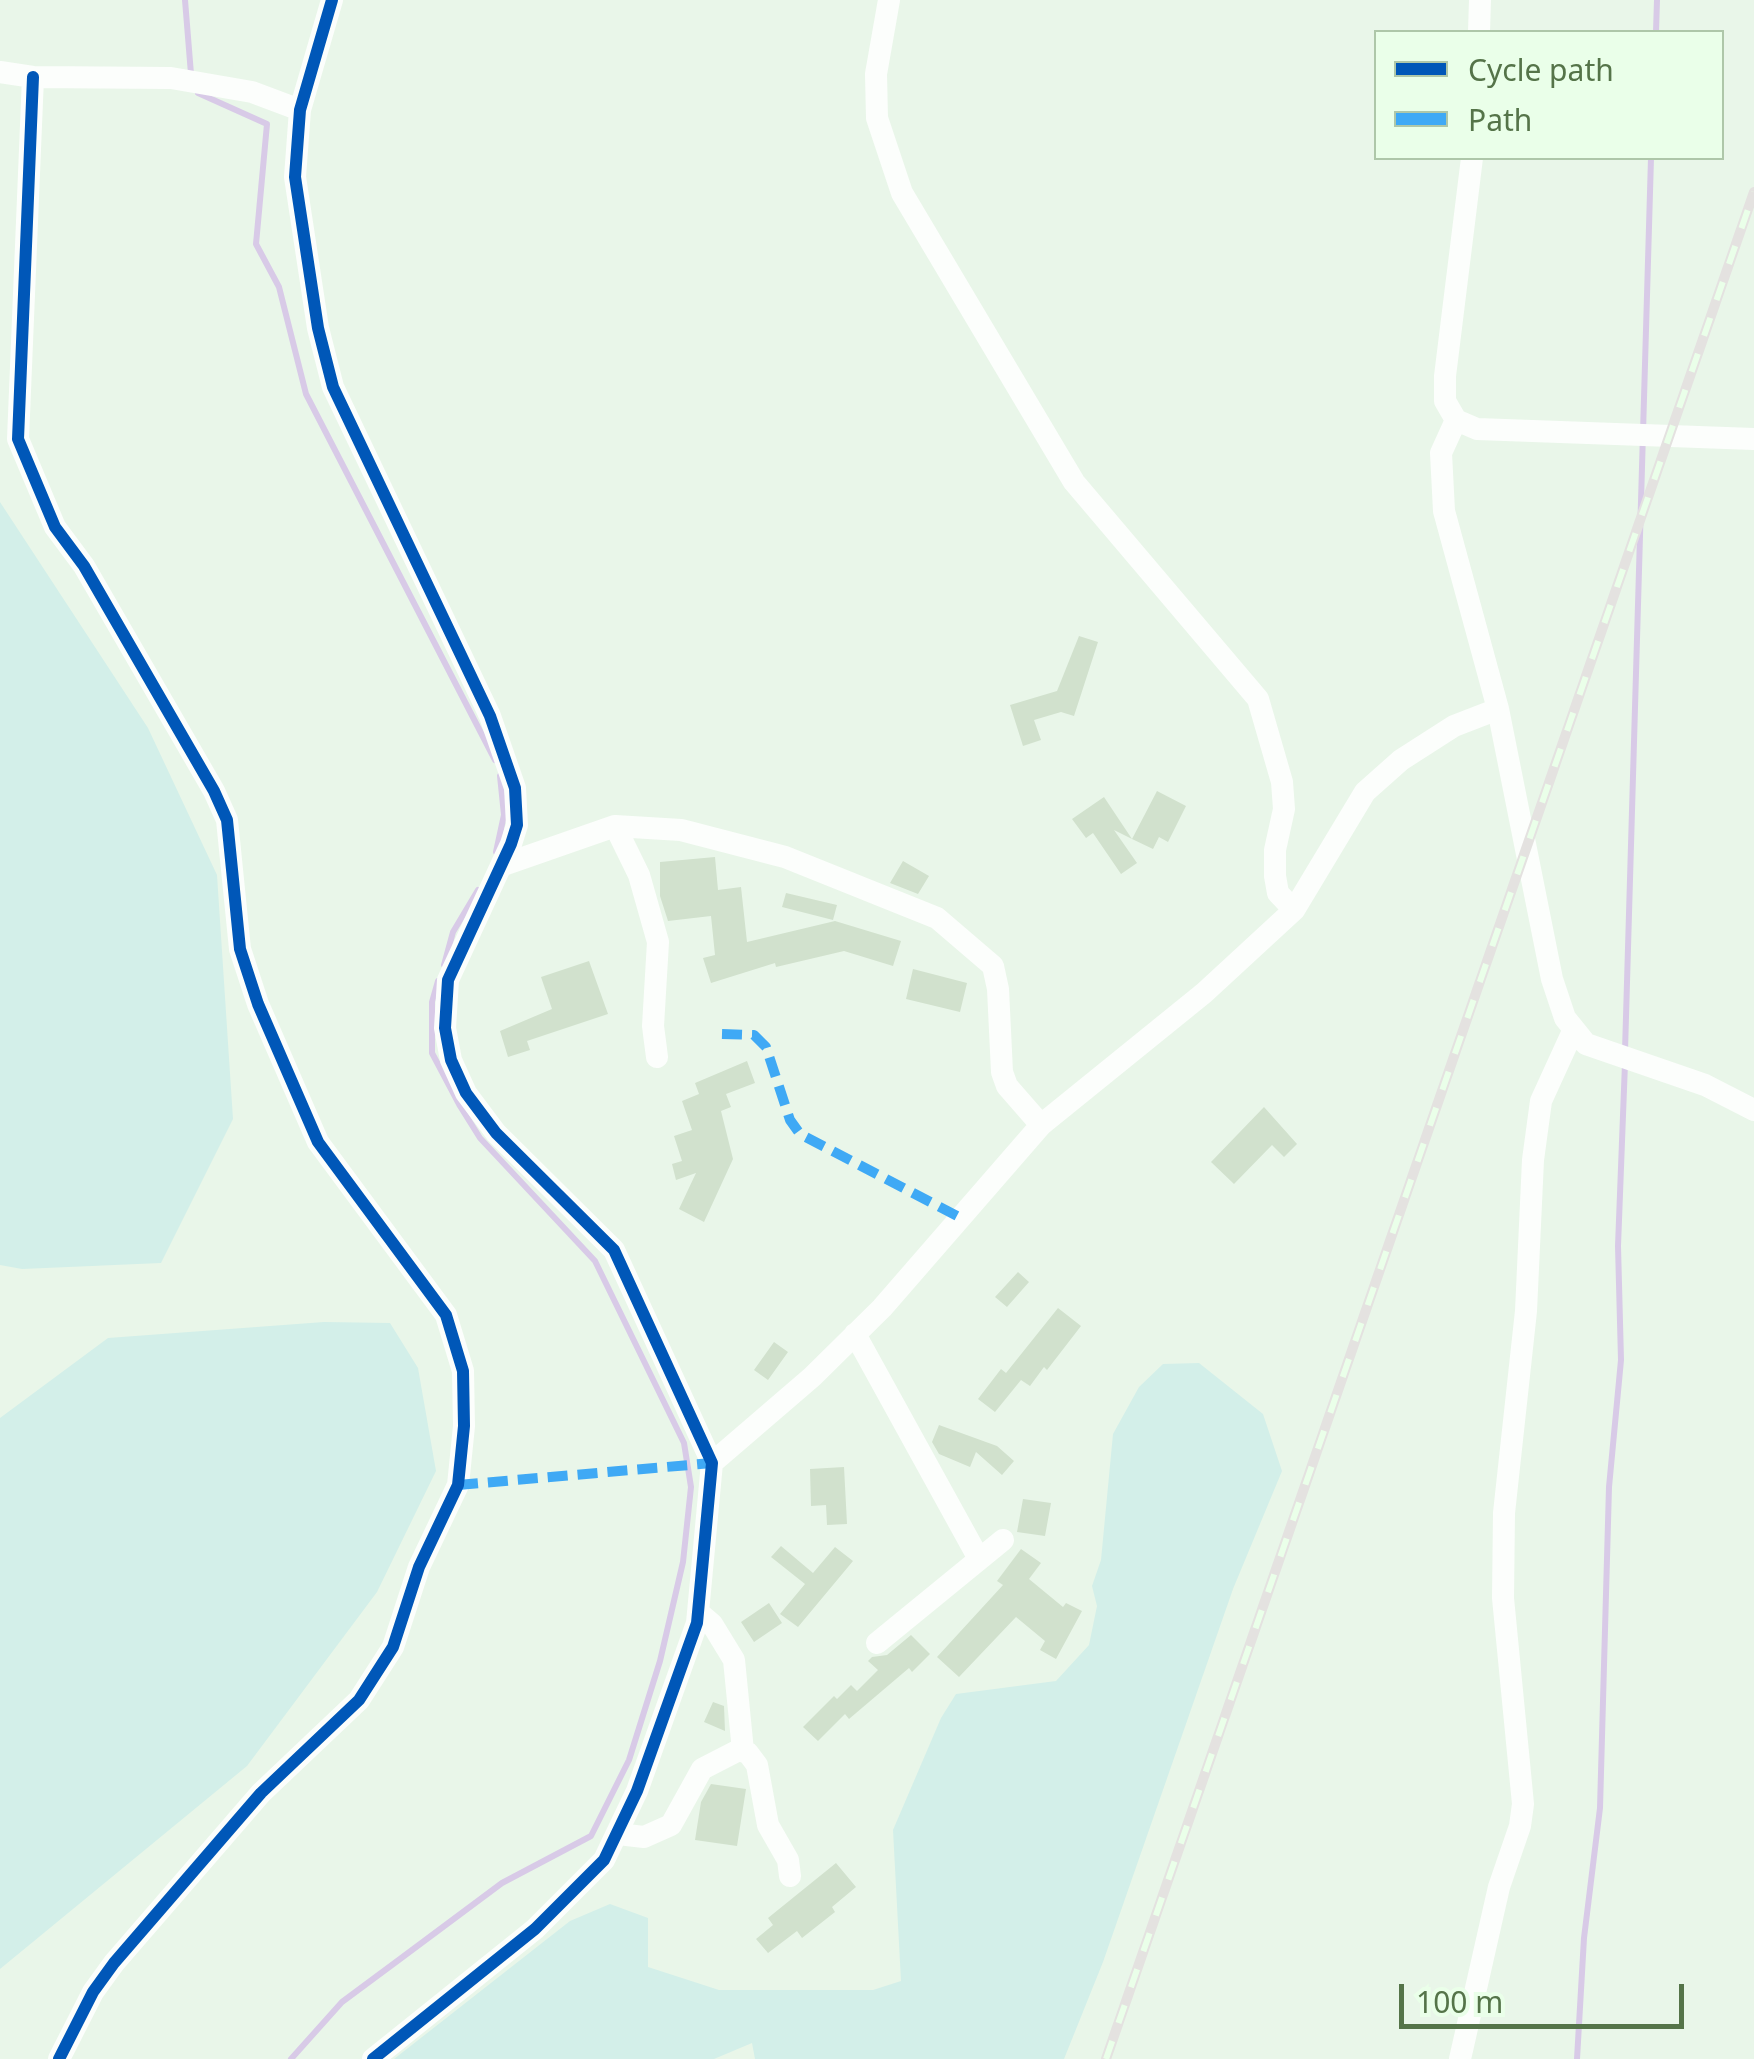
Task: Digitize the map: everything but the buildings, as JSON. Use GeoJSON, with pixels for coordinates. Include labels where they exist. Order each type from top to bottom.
{"type":"FeatureCollection","features":[{"type":"Feature","properties":{"kind":"street"},"geometry":{"type":"LineString","coordinates":[[332,0],[300,110],[296,206],[329,372],[511,768],[517,825],[503,865],[448,980],[445,1028],[451,1060],[466,1093],[496,1132],[614,1250],[712,1463],[698,1612],[671,1703],[604,1860],[535,1929],[374,2059]]}},
{"type":"Feature","properties":{"kind":"street"},"geometry":{"type":"LineString","coordinates":[[890,0],[876,74],[877,118],[902,194],[1074,482],[1258,700],[1282,782],[1275,876],[1278,893],[1294,910]]}},
{"type":"Feature","properties":{"kind":"street"},"geometry":{"type":"LineString","coordinates":[[1479,30],[1480,0]]}},
{"type":"Feature","properties":{"kind":"street"},"geometry":{"type":"LineString","coordinates":[[0,72],[33,77],[171,78],[252,92],[300,110]]}},
{"type":"Feature","properties":{"kind":"street"},"geometry":{"type":"LineString","coordinates":[[33,77],[18,439],[54,527],[84,566],[214,791],[227,820],[240,948],[258,1004],[318,1142],[446,1315],[463,1371],[464,1426],[458,1485],[419,1567],[393,1647],[359,1700],[261,1793],[114,1963],[93,1992],[59,2059]]}},
{"type":"Feature","properties":{"kind":"street"},"geometry":{"type":"LineString","coordinates":[[1472,160],[1445,376],[1445,401],[1456,420],[1477,428],[1754,438]]}},
{"type":"Feature","properties":{"kind":"street"},"geometry":{"type":"LineString","coordinates":[[1456,420],[1440,453],[1444,511],[1498,709],[1552,979],[1574,1030],[1586,1044],[1611,1056],[1705,1085],[1754,1110]]}},
{"type":"Feature","properties":{"kind":"street"},"geometry":{"type":"LineString","coordinates":[[712,1463],[856,1334],[1041,1124],[1204,993],[1294,910],[1365,792],[1414,751],[1454,726],[1498,709]]}},
{"type":"Feature","properties":{"kind":"street"},"geometry":{"type":"LineString","coordinates":[[503,865],[615,826],[681,830],[786,857],[937,918],[992,966],[998,989],[998,1056],[1002,1072],[1007,1086],[1041,1124]]}},
{"type":"Feature","properties":{"kind":"street"},"geometry":{"type":"LineString","coordinates":[[615,826],[640,875],[658,942],[652,1026],[657,1056]]}},
{"type":"Feature","properties":{"kind":"street"},"geometry":{"type":"LineString","coordinates":[[1460,2059],[1498,1887],[1520,1826],[1522,1804],[1503,1598],[1504,1513],[1526,1311],[1539,1116],[1574,1030]]}},
{"type":"Feature","properties":{"kind":"street"},"geometry":{"type":"LineString","coordinates":[[856,1334],[978,1559]]}},
{"type":"Feature","properties":{"kind":"street"},"geometry":{"type":"LineString","coordinates":[[877,1643],[1003,1540]]}},
{"type":"Feature","properties":{"kind":"street"},"geometry":{"type":"LineString","coordinates":[[698,1612],[712,1624],[734,1660],[743,1751],[757,1765],[768,1825],[788,1860],[790,1876]]}},
{"type":"Feature","properties":{"kind":"street"},"geometry":{"type":"LineString","coordinates":[[618,1834],[644,1837],[671,1825],[702,1769],[726,1754],[743,1751]]}},
{"type":"Feature","properties":{"kind":"shaded area"},"geometry":{"type":"Polygon","coordinates":[[[0,502],[148,728],[217,875],[233,1119],[161,1263],[22,1269],[0,1265],[0,502]]]}},
{"type":"Feature","properties":{"kind":"shaded area"},"geometry":{"type":"Polygon","coordinates":[[[324,1322],[390,1323],[418,1368],[436,1471],[377,1592],[247,1766],[0,1969],[0,1418],[108,1338],[324,1322]]]}},
{"type":"Feature","properties":{"kind":"shaded area"},"geometry":{"type":"Polygon","coordinates":[[[1199,1363],[1263,1414],[1282,1471],[1233,1589],[1103,1962],[1064,2059],[755,2059],[752,2043],[714,2059],[394,2059],[570,1921],[610,1904],[648,1918],[648,1967],[719,1990],[873,1990],[901,1981],[893,1830],[941,1718],[956,1694],[1056,1681],[1089,1645],[1097,1606],[1092,1586],[1101,1560],[1113,1434],[1139,1387],[1163,1364],[1199,1363]]]}},
{"type":"Feature","properties":{"kind":"waterway"},"geometry":{"type":"LineString","coordinates":[[185,0],[191,74]]}},
{"type":"Feature","properties":{"kind":"waterway"},"geometry":{"type":"LineString","coordinates":[[1656,30],[1657,0]]}},
{"type":"Feature","properties":{"kind":"waterway"},"geometry":{"type":"LineString","coordinates":[[198,93],[267,124],[256,244],[279,287],[306,394],[495,760]]}},
{"type":"Feature","properties":{"kind":"waterway"},"geometry":{"type":"LineString","coordinates":[[1625,1051],[1651,160]]}},
{"type":"Feature","properties":{"kind":"waterway"},"geometry":{"type":"LineString","coordinates":[[496,852],[504,815],[500,776]]}},
{"type":"Feature","properties":{"kind":"waterway"},"geometry":{"type":"LineString","coordinates":[[444,965],[453,932],[478,890]]}},
{"type":"Feature","properties":{"kind":"waterway"},"geometry":{"type":"LineString","coordinates":[[291,2059],[342,2002],[502,1883],[591,1836],[629,1760],[660,1661],[683,1562],[691,1487],[684,1443],[595,1261],[480,1138],[460,1106],[432,1053],[432,1002],[438,981]]}},
{"type":"Feature","properties":{"kind":"waterway"},"geometry":{"type":"LineString","coordinates":[[1577,2059],[1584,1938],[1600,1808],[1609,1487],[1621,1360],[1618,1246],[1625,1063]]}},
{"type":"Feature","properties":{"kind":"railway"},"geometry":{"type":"LineString","coordinates":[[1106,2059],[1754,192]]}},
{"type":"Feature","properties":{"kind":"marked path"},"geometry":{"type":"LineString","coordinates":[[722,1034],[754,1035],[766,1047],[790,1120],[800,1134],[961,1218]]}},
{"type":"Feature","properties":{"kind":"marked path"},"geometry":{"type":"LineString","coordinates":[[458,1485],[712,1463]]}},
{"type":"Feature","properties":{"kind":"cycle path"},"geometry":{"type":"LineString","coordinates":[[332,0],[300,110],[295,177],[318,328],[333,387],[490,716],[515,788],[517,825],[511,844],[448,980],[445,1028],[451,1060],[466,1093],[496,1133],[614,1250],[712,1463],[697,1623],[637,1791],[604,1860],[535,1929],[373,2059]]}},
{"type":"Feature","properties":{"kind":"cycle path"},"geometry":{"type":"LineString","coordinates":[[33,77],[18,439],[55,527],[84,566],[214,791],[227,820],[240,949],[258,1004],[318,1142],[446,1315],[463,1371],[464,1426],[458,1485],[419,1567],[393,1647],[359,1700],[261,1793],[114,1963],[93,1992],[59,2059]]}}]}
